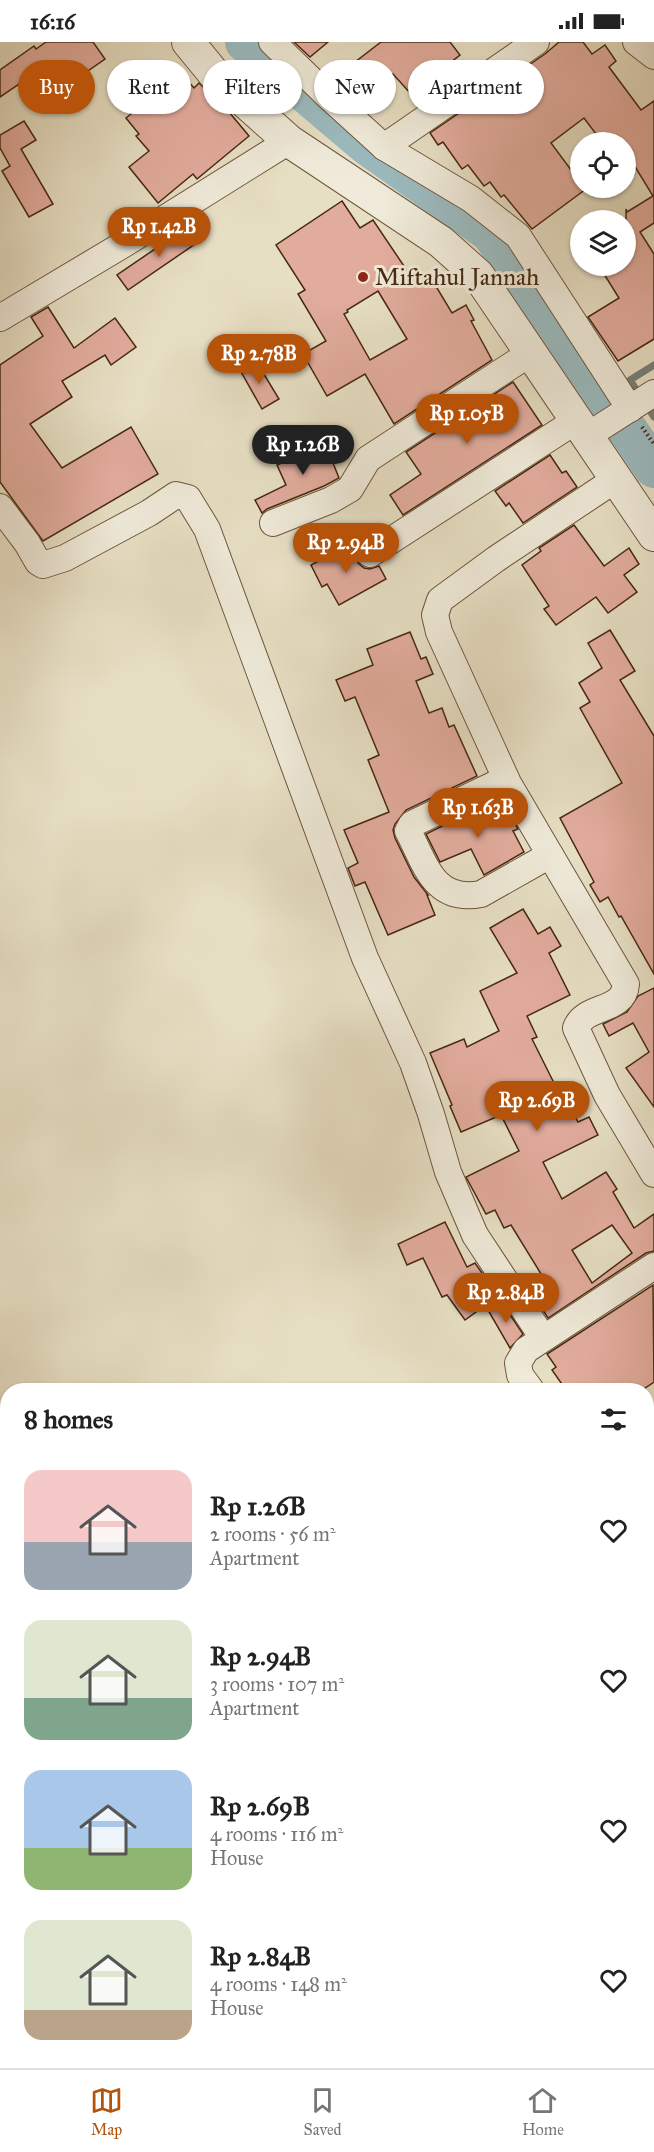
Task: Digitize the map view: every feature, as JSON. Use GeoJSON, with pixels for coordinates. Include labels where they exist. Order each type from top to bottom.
{"type":"FeatureCollection","features":[{"type":"Feature","properties":{"kind":"street"},"geometry":{"type":"LineString","coordinates":[[188,42],[215,75],[289,141],[448,249],[478,275],[587,428],[616,479],[654,535]]}},
{"type":"Feature","properties":{"kind":"street"},"geometry":{"type":"LineString","coordinates":[[272,42],[384,147],[471,199],[518,236],[639,403],[587,428],[370,554]]}},
{"type":"Feature","properties":{"kind":"street"},"geometry":{"type":"LineString","coordinates":[[384,147],[536,42]]}},
{"type":"Feature","properties":{"kind":"street"},"geometry":{"type":"LineString","coordinates":[[636,42],[654,56]]}},
{"type":"Feature","properties":{"kind":"street"},"geometry":{"type":"LineString","coordinates":[[0,318],[289,141]]}},
{"type":"Feature","properties":{"kind":"street"},"geometry":{"type":"LineString","coordinates":[[273,523],[331,500],[350,489],[368,459],[532,352]]}},
{"type":"Feature","properties":{"kind":"street"},"geometry":{"type":"LineString","coordinates":[[616,479],[496,559],[440,600],[435,615],[439,632],[506,779],[626,984],[625,993],[621,999],[585,1016],[576,1028],[607,1095],[654,1174]]}},
{"type":"Feature","properties":{"kind":"street"},"geometry":{"type":"LineString","coordinates":[[0,507],[44,566],[75,553],[149,513],[176,495],[188,498],[198,511],[217,556],[365,958],[413,1063],[448,1172],[475,1235],[543,1338]]}},
{"type":"Feature","properties":{"kind":"street"},"geometry":{"type":"LineString","coordinates":[[506,779],[412,824],[408,831],[436,884],[456,895],[468,897],[481,894],[550,855]]}},
{"type":"Feature","properties":{"kind":"street"},"geometry":{"type":"LineString","coordinates":[[526,1383],[520,1375],[518,1363],[526,1350],[654,1266]]}},
{"type":"Feature","properties":{"kind":"building"},"geometry":{"type":"Polygon","coordinates":[[[46,42],[93,42],[105,59],[95,66],[95,60],[18,60],[18,85],[0,97],[0,70],[34,46],[36,49],[46,42]]]}},
{"type":"Feature","properties":{"kind":"building"},"geometry":{"type":"Polygon","coordinates":[[[294,42],[328,42],[310,57],[294,42]]]}},
{"type":"Feature","properties":{"kind":"building"},"geometry":{"type":"Polygon","coordinates":[[[381,42],[450,42],[460,55],[454,60],[408,60],[408,91],[396,77],[396,60],[358,60],[381,42]]]}},
{"type":"Feature","properties":{"kind":"building"},"geometry":{"type":"Polygon","coordinates":[[[559,42],[583,42],[592,54],[605,45],[616,61],[609,67],[641,110],[654,101],[654,223],[640,232],[654,254],[654,339],[618,361],[588,317],[619,298],[605,276],[636,276],[636,210],[630,210],[653,196],[636,168],[636,132],[594,132],[584,118],[551,143],[570,169],[570,198],[574,198],[532,229],[504,195],[501,197],[490,182],[484,186],[468,165],[462,169],[443,142],[438,145],[430,133],[458,114],[544,114],[544,60],[536,60],[559,42]]]}},
{"type":"Feature","properties":{"kind":"building"},"geometry":{"type":"Polygon","coordinates":[[[199,83],[203,87],[203,114],[231,114],[249,136],[197,179],[193,174],[158,203],[129,167],[149,151],[136,136],[139,134],[126,118],[131,114],[191,114],[191,85],[194,88],[199,83]]]}},
{"type":"Feature","properties":{"kind":"building"},"geometry":{"type":"Polygon","coordinates":[[[24,121],[36,140],[21,149],[53,204],[29,217],[2,171],[10,166],[0,148],[0,135],[24,121]]]}},
{"type":"Feature","properties":{"kind":"building"},"geometry":{"type":"Polygon","coordinates":[[[342,201],[360,228],[373,220],[414,281],[428,273],[452,313],[466,305],[474,320],[471,321],[492,360],[394,424],[365,374],[327,396],[303,354],[326,341],[298,294],[305,290],[276,245],[342,201]],[[378,291],[344,314],[370,360],[407,339],[378,291]]]}},
{"type":"Feature","properties":{"kind":"building"},"geometry":{"type":"Polygon","coordinates":[[[190,225],[201,240],[128,290],[117,275],[190,225]]]}},
{"type":"Feature","properties":{"kind":"building"},"geometry":{"type":"Polygon","coordinates":[[[48,307],[74,348],[115,318],[136,347],[111,365],[105,355],[62,381],[72,397],[30,424],[62,468],[131,427],[158,474],[43,541],[0,482],[0,365],[43,336],[31,317],[48,307]]]}},
{"type":"Feature","properties":{"kind":"building"},"geometry":{"type":"Polygon","coordinates":[[[256,361],[279,399],[262,409],[240,370],[256,361]]]}},
{"type":"Feature","properties":{"kind":"building"},"geometry":{"type":"Polygon","coordinates":[[[513,382],[542,425],[403,515],[390,495],[421,474],[406,452],[513,382]]]}},
{"type":"Feature","properties":{"kind":"building"},"geometry":{"type":"Polygon","coordinates":[[[329,441],[336,455],[331,458],[339,478],[262,513],[255,500],[286,485],[277,465],[329,441]]]}},
{"type":"Feature","properties":{"kind":"building"},"geometry":{"type":"Polygon","coordinates":[[[550,455],[562,473],[566,471],[577,487],[523,523],[509,503],[506,506],[495,491],[550,455]]]}},
{"type":"Feature","properties":{"kind":"building"},"geometry":{"type":"Polygon","coordinates":[[[574,525],[604,566],[629,548],[639,564],[624,575],[637,592],[608,613],[596,597],[556,625],[544,609],[549,606],[522,565],[541,551],[539,548],[574,525]]]}},
{"type":"Feature","properties":{"kind":"building"},"geometry":{"type":"Polygon","coordinates":[[[359,539],[361,543],[356,548],[355,554],[358,563],[370,569],[379,566],[386,579],[339,605],[327,584],[322,587],[311,565],[359,539]]]}},
{"type":"Feature","properties":{"kind":"building"},"geometry":{"type":"Polygon","coordinates":[[[610,630],[635,671],[620,680],[654,736],[654,974],[608,897],[600,902],[590,885],[594,882],[560,818],[622,783],[580,708],[590,702],[579,683],[602,668],[588,643],[610,630]]]}},
{"type":"Feature","properties":{"kind":"building"},"geometry":{"type":"Polygon","coordinates":[[[410,632],[421,659],[426,657],[433,674],[416,681],[429,713],[442,708],[449,727],[454,725],[477,776],[406,810],[395,824],[393,830],[395,838],[414,877],[428,895],[435,915],[388,935],[365,882],[355,886],[348,868],[358,863],[344,830],[389,812],[368,760],[379,755],[355,697],[345,701],[336,680],[373,665],[367,649],[410,632]]]}},
{"type":"Feature","properties":{"kind":"building"},"geometry":{"type":"Polygon","coordinates":[[[483,806],[489,819],[507,810],[518,829],[513,831],[524,852],[484,875],[471,849],[440,862],[426,834],[483,806]]]}},
{"type":"Feature","properties":{"kind":"building"},"geometry":{"type":"Polygon","coordinates":[[[523,909],[538,934],[550,927],[561,946],[549,953],[570,995],[527,1016],[537,1037],[532,1039],[566,1104],[568,1103],[578,1122],[589,1117],[598,1135],[543,1162],[562,1199],[606,1172],[617,1189],[613,1192],[634,1228],[654,1214],[654,1251],[646,1253],[548,1318],[531,1292],[546,1282],[511,1225],[504,1228],[495,1210],[486,1214],[466,1177],[519,1151],[501,1115],[461,1132],[430,1053],[464,1039],[467,1047],[499,1031],[480,991],[517,973],[490,928],[523,909]],[[612,1225],[572,1250],[592,1283],[632,1253],[612,1225]]]}},
{"type":"Feature","properties":{"kind":"building"},"geometry":{"type":"Polygon","coordinates":[[[654,988],[654,1107],[626,1068],[649,1052],[633,1023],[609,1036],[603,1024],[627,1012],[638,996],[654,988]]]}},
{"type":"Feature","properties":{"kind":"building"},"geometry":{"type":"Polygon","coordinates":[[[445,1222],[467,1267],[475,1263],[498,1296],[465,1320],[447,1295],[442,1297],[423,1258],[407,1265],[398,1244],[445,1222]]]}},
{"type":"Feature","properties":{"kind":"building"},"geometry":{"type":"Polygon","coordinates":[[[653,1285],[652,1383],[561,1383],[552,1370],[556,1367],[547,1354],[653,1285]]]}},
{"type":"Feature","properties":{"kind":"building"},"geometry":{"type":"Polygon","coordinates":[[[502,1303],[523,1334],[510,1348],[488,1310],[502,1303]]]}},
{"type":"Feature","properties":{"kind":"waterway"},"geometry":{"type":"LineString","coordinates":[[245,42],[368,146],[491,233],[654,468]]}},
{"type":"Feature","properties":{"kind":"waterway"},"geometry":{"type":"LineString","coordinates":[[654,365],[630,380],[654,417]]}},
{"type":"Feature","properties":{"kind":"place","name":"Miftahul Jannah"},"geometry":{"type":"Point","coordinates":[363,277]}}]}
